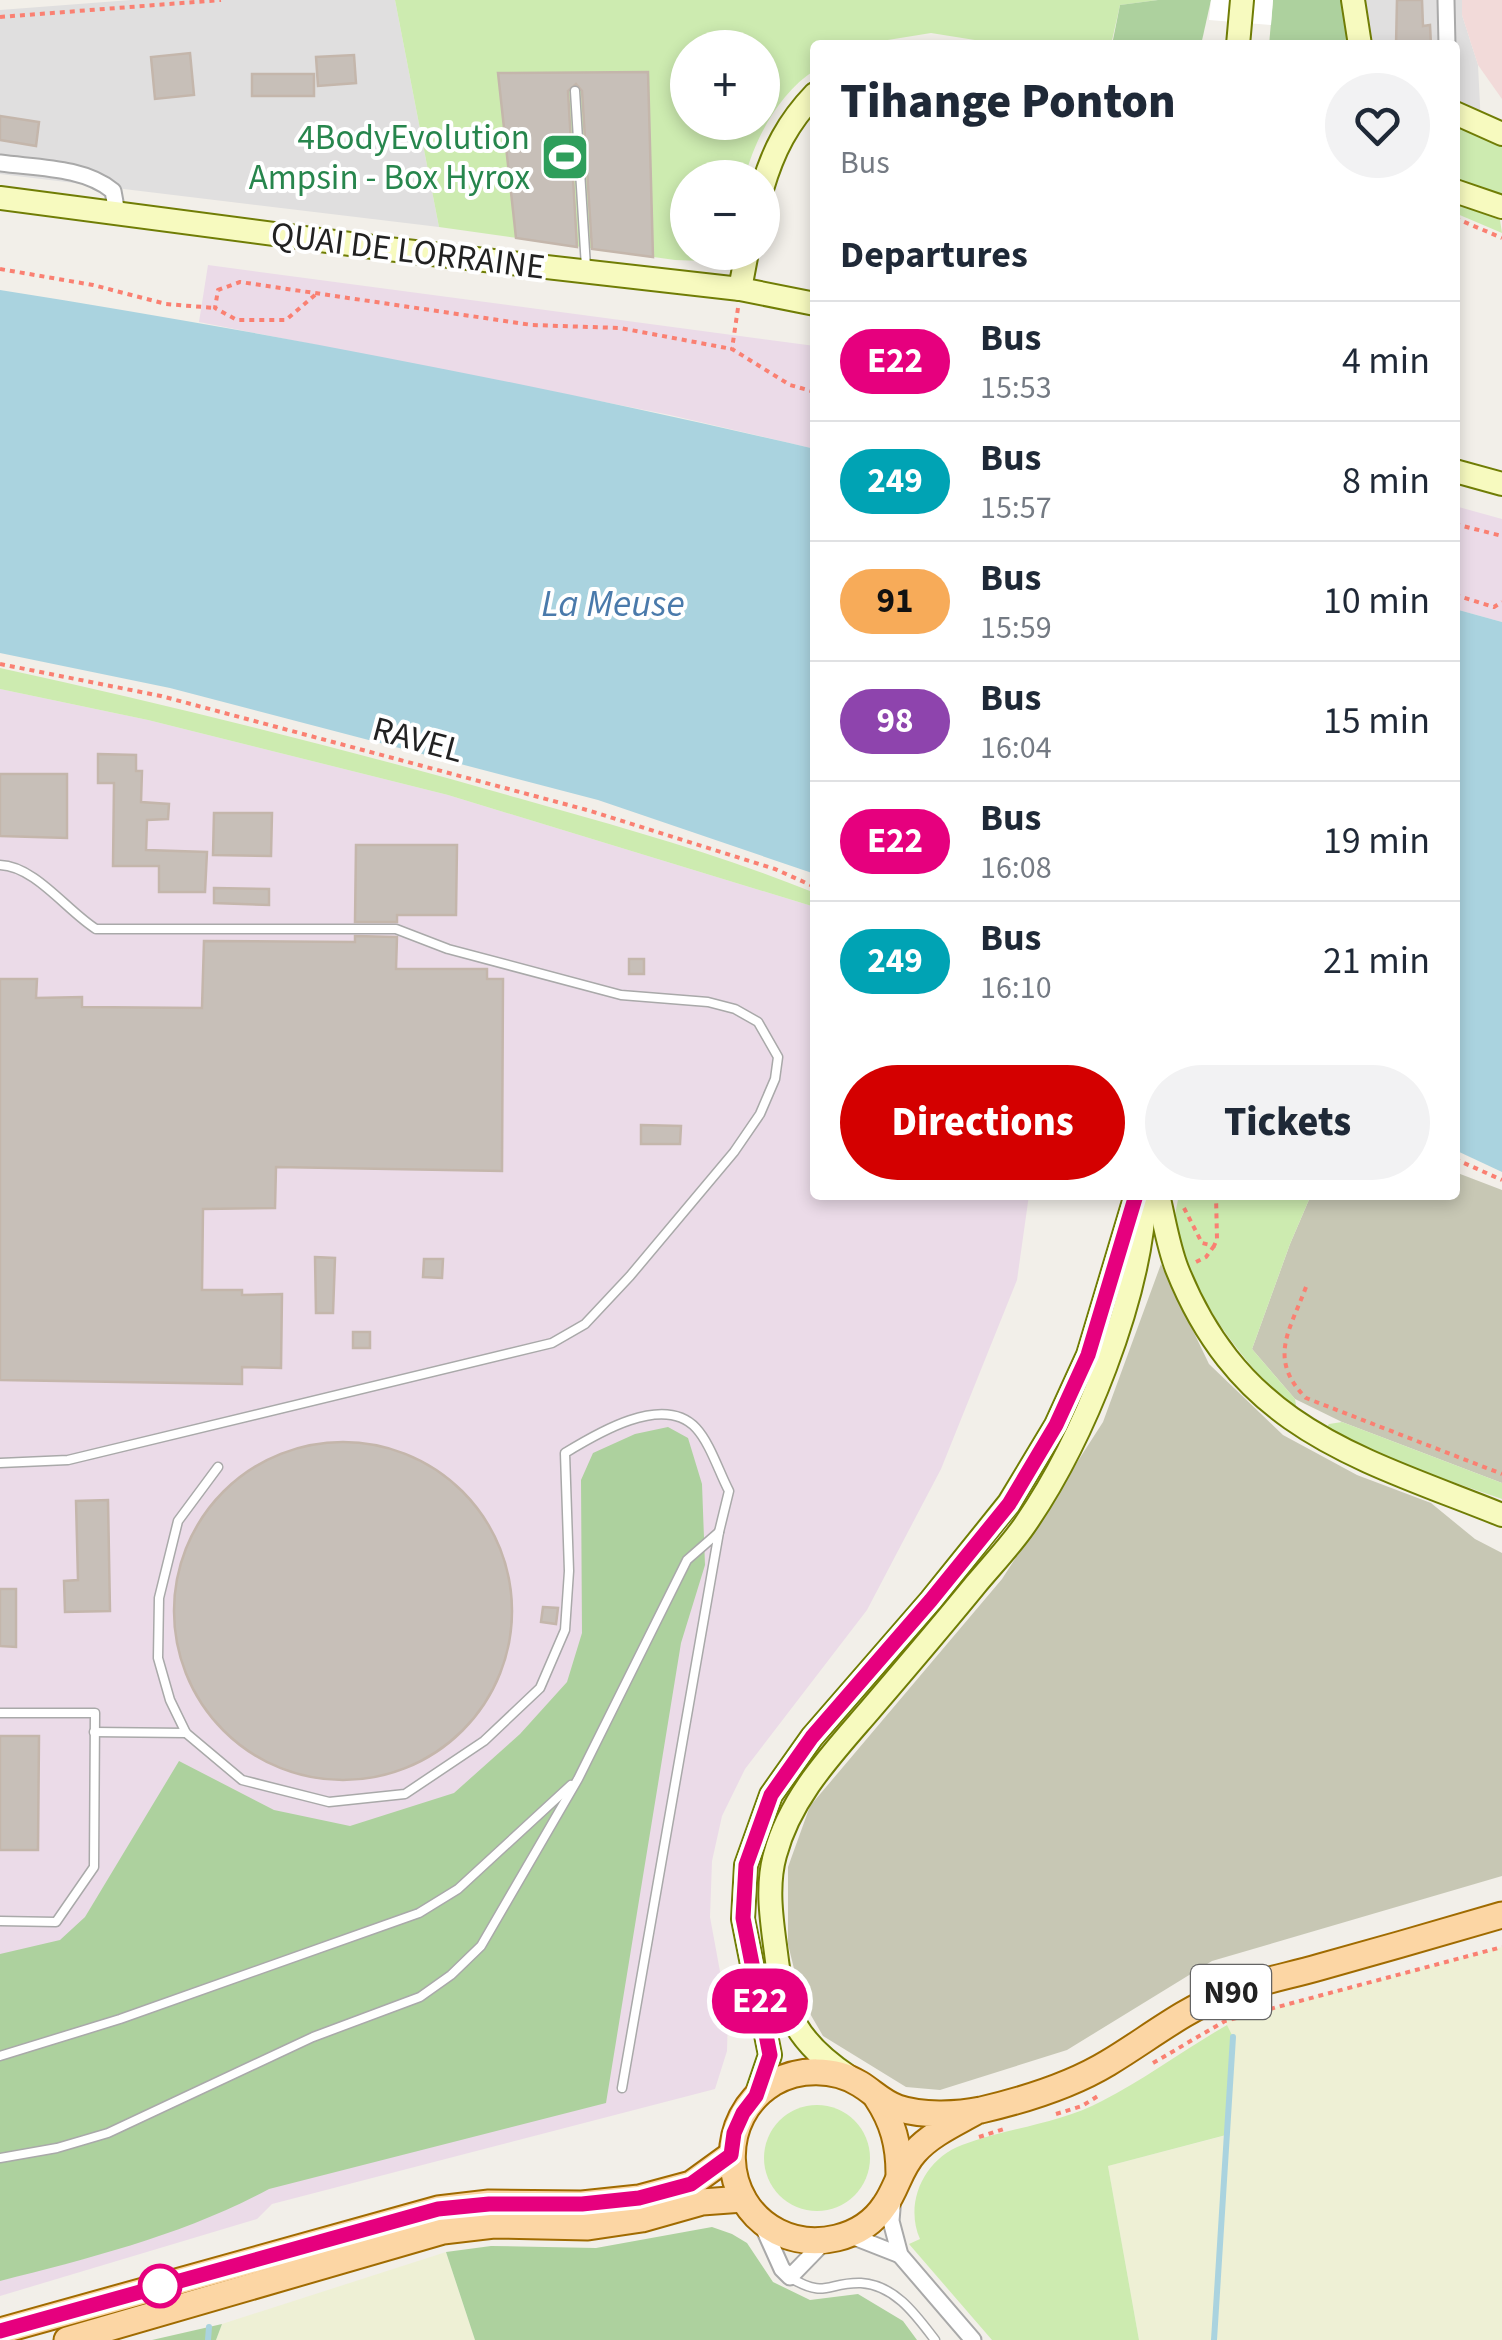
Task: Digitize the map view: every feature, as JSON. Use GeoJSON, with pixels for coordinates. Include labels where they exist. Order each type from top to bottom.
{"type":"FeatureCollection","features":[{"type":"Feature","properties":{"kind":"main road"},"geometry":{"type":"LineString","coordinates":[[1236,40],[1242,0]]}},
{"type":"Feature","properties":{"kind":"main road"},"geometry":{"type":"LineString","coordinates":[[1353,0],[1359,40]]}},
{"type":"Feature","properties":{"kind":"main road"},"geometry":{"type":"LineString","coordinates":[[771,160],[794,116],[810,99]]}},
{"type":"Feature","properties":{"kind":"main road"},"geometry":{"type":"LineString","coordinates":[[1460,115],[1502,134]]}},
{"type":"Feature","properties":{"kind":"main road"},"geometry":{"type":"LineString","coordinates":[[1460,193],[1502,207]]}},
{"type":"Feature","properties":{"kind":"main road","name":"QUAI DE LORRAINE"},"geometry":{"type":"LineString","coordinates":[[0,198],[740,289],[810,303]]}},
{"type":"Feature","properties":{"kind":"main road"},"geometry":{"type":"LineString","coordinates":[[740,289],[744,270]]}},
{"type":"Feature","properties":{"kind":"main road"},"geometry":{"type":"LineString","coordinates":[[1460,472],[1502,484]]}},
{"type":"Feature","properties":{"kind":"main road"},"geometry":{"type":"LineString","coordinates":[[837,2238],[801,2240],[778,2232],[750,2209],[735,2185],[731,2155],[738,2123],[756,2096],[770,2055],[743,1918],[746,1865],[771,1795],[812,1737],[1009,1504],[1056,1425],[1088,1355],[1134,1200]]}},
{"type":"Feature","properties":{"kind":"main road"},"geometry":{"type":"LineString","coordinates":[[896,2183],[899,2151],[894,2130],[868,2090],[821,2059],[804,2042],[793,2020],[778,1974],[770,1910],[774,1859],[786,1823],[817,1771],[1023,1528],[1067,1457],[1120,1322],[1141,1238],[1145,1200]]}},
{"type":"Feature","properties":{"kind":"main road"},"geometry":{"type":"LineString","coordinates":[[1159,1200],[1175,1266],[1200,1318],[1222,1354],[1255,1389],[1296,1422],[1353,1456],[1502,1515]]}},
{"type":"Feature","properties":{"kind":"main road","name":"N90"},"geometry":{"type":"LineString","coordinates":[[837,2238],[870,2222],[916,2151],[977,2111],[1072,2082],[1108,2063],[1174,2018],[1227,1993],[1502,1915]]}},
{"type":"Feature","properties":{"kind":"main road","name":"N90"},"geometry":{"type":"LineString","coordinates":[[756,2096],[784,2078],[816,2072],[839,2075],[899,2108],[977,2111]]}},
{"type":"Feature","properties":{"kind":"main road"},"geometry":{"type":"LineString","coordinates":[[0,2332],[438,2209],[639,2198],[691,2184],[731,2155]]}},
{"type":"Feature","properties":{"kind":"main road"},"geometry":{"type":"LineString","coordinates":[[65,2340],[442,2231],[494,2225],[588,2227],[642,2219],[702,2202],[750,2209]]}},
{"type":"Feature","properties":{"kind":"main road"},"geometry":{"type":"LineString","coordinates":[[65,2340],[82,2309]]}},
{"type":"Feature","properties":{"kind":"street"},"geometry":{"type":"LineString","coordinates":[[1446,0],[1447,40]]}},
{"type":"Feature","properties":{"kind":"street"},"geometry":{"type":"LineString","coordinates":[[0,163],[101,181],[113,191],[117,213]]}},
{"type":"Feature","properties":{"kind":"street"},"geometry":{"type":"LineString","coordinates":[[896,2183],[892,2220],[900,2255],[973,2340]]}},
{"type":"Feature","properties":{"kind":"street"},"geometry":{"type":"LineString","coordinates":[[750,2209],[790,2277],[837,2238],[900,2255]]}},
{"type":"Feature","properties":{"kind":"lane"},"geometry":{"type":"LineString","coordinates":[[575,91],[586,271]]}},
{"type":"Feature","properties":{"kind":"lane"},"geometry":{"type":"LineString","coordinates":[[0,865],[9,865],[49,888],[75,916],[96,929],[396,929],[448,950],[621,995],[708,1002],[735,1009],[758,1022],[778,1057],[775,1079],[760,1114],[734,1152],[585,1324],[552,1343],[68,1460],[0,1463]]}},
{"type":"Feature","properties":{"kind":"lane"},"geometry":{"type":"LineString","coordinates":[[218,1467],[178,1521],[159,1598],[158,1658],[170,1700],[186,1733],[242,1780],[329,1802],[404,1794],[484,1741],[540,1688],[565,1630],[569,1571],[565,1454],[607,1427],[665,1413],[695,1426],[729,1491],[622,2088]]}},
{"type":"Feature","properties":{"kind":"lane"},"geometry":{"type":"LineString","coordinates":[[0,2158],[57,2148],[108,2133],[313,2037],[420,1996],[451,1976],[481,1946],[578,1779],[687,1560],[719,1532]]}},
{"type":"Feature","properties":{"kind":"lane"},"geometry":{"type":"LineString","coordinates":[[0,1712],[95,1713],[94,1867],[56,1922],[0,1921]]}},
{"type":"Feature","properties":{"kind":"lane"},"geometry":{"type":"LineString","coordinates":[[94,1732],[186,1733]]}},
{"type":"Feature","properties":{"kind":"lane"},"geometry":{"type":"LineString","coordinates":[[0,2056],[420,1913],[458,1889],[578,1779]]}},
{"type":"Feature","properties":{"kind":"lane"},"geometry":{"type":"LineString","coordinates":[[790,2277],[811,2290],[862,2283],[894,2293],[935,2340]]}},
{"type":"Feature","properties":{"kind":"path"},"geometry":{"type":"LineString","coordinates":[[0,18],[221,0]]}},
{"type":"Feature","properties":{"kind":"path"},"geometry":{"type":"LineString","coordinates":[[1460,220],[1502,238]]}},
{"type":"Feature","properties":{"kind":"path"},"geometry":{"type":"LineString","coordinates":[[0,270],[93,285],[166,304],[215,308],[236,320],[286,320],[315,295]]}},
{"type":"Feature","properties":{"kind":"path"},"geometry":{"type":"LineString","coordinates":[[215,308],[218,290],[240,282],[532,325],[620,328],[732,349],[790,384],[810,390]]}},
{"type":"Feature","properties":{"kind":"path"},"geometry":{"type":"LineString","coordinates":[[732,349],[740,289]]}},
{"type":"Feature","properties":{"kind":"path"},"geometry":{"type":"LineString","coordinates":[[1460,525],[1502,536]]}},
{"type":"Feature","properties":{"kind":"path"},"geometry":{"type":"LineString","coordinates":[[1460,597],[1494,607],[1502,602]]}},
{"type":"Feature","properties":{"kind":"path","name":"RAVEL"},"geometry":{"type":"LineString","coordinates":[[0,664],[161,696],[586,810],[775,869],[810,884]]}},
{"type":"Feature","properties":{"kind":"path"},"geometry":{"type":"LineString","coordinates":[[1460,1162],[1502,1180]]}},
{"type":"Feature","properties":{"kind":"path"},"geometry":{"type":"LineString","coordinates":[[1180,1200],[1207,1246],[1214,1246],[1217,1238],[1216,1200]]}},
{"type":"Feature","properties":{"kind":"path"},"geometry":{"type":"LineString","coordinates":[[1306,1287],[1282,1350],[1287,1374],[1296,1388],[1320,1406],[1502,1474]]}},
{"type":"Feature","properties":{"kind":"path"},"geometry":{"type":"LineString","coordinates":[[1148,2066],[1225,2020],[1502,1947]]}},
{"type":"Feature","properties":{"kind":"path"},"geometry":{"type":"LineString","coordinates":[[1046,2117],[1082,2106],[1098,2096]]}},
{"type":"Feature","properties":{"kind":"path"},"geometry":{"type":"LineString","coordinates":[[974,2139],[1010,2128]]}},
{"type":"Feature","properties":{"kind":"shaded area"},"geometry":{"type":"Polygon","coordinates":[[[131,0],[395,0],[439,227],[0,174],[0,10],[131,0]]]}},
{"type":"Feature","properties":{"kind":"shaded area"},"geometry":{"type":"Polygon","coordinates":[[[1353,0],[1462,0],[1462,15],[1478,65],[1481,125],[1460,115],[1460,40],[1359,40],[1353,0]]]}},
{"type":"Feature","properties":{"kind":"shaded area"},"geometry":{"type":"Polygon","coordinates":[[[1462,0],[1502,0],[1502,99],[1478,65],[1462,15],[1462,0]]]}},
{"type":"Feature","properties":{"kind":"shaded area"},"geometry":{"type":"Polygon","coordinates":[[[208,265],[810,345],[810,448],[670,415],[199,322],[208,265]]]}},
{"type":"Feature","properties":{"kind":"shaded area"},"geometry":{"type":"Polygon","coordinates":[[[1460,507],[1502,519],[1502,622],[1460,610],[1460,507]]]}},
{"type":"Feature","properties":{"kind":"shaded area"},"geometry":{"type":"Polygon","coordinates":[[[0,689],[148,720],[448,795],[810,905],[810,1200],[1028,1200],[1017,1280],[941,1469],[867,1610],[745,1769],[722,1816],[712,1861],[710,1917],[728,2015],[727,2051],[715,2089],[272,2204],[257,2219],[0,2296],[0,689]]]}},
{"type":"Feature","properties":{"kind":"shaded area"},"geometry":{"type":"Polygon","coordinates":[[[1460,1174],[1502,1190],[1502,1483],[1342,1422],[1295,1399],[1252,1349],[1309,1200],[1460,1200],[1460,1174]]]}},
{"type":"Feature","properties":{"kind":"shaded area"},"geometry":{"type":"Polygon","coordinates":[[[1161,1264],[1209,1364],[1283,1435],[1357,1475],[1431,1503],[1475,1539],[1502,1553],[1502,1876],[1212,1961],[1067,2050],[940,2090],[906,2087],[823,2036],[801,1998],[788,1944],[788,1867],[810,1806],[1002,1579],[1103,1422],[1161,1264]]]}},
{"type":"Feature","properties":{"kind":"shaded area"},"geometry":{"type":"Polygon","coordinates":[[[1502,1947],[1502,2340],[1139,2340],[1108,2166],[1227,2135],[1233,2037],[1225,2021],[1502,1947]]]}},
{"type":"Feature","properties":{"kind":"shaded area"},"geometry":{"type":"Polygon","coordinates":[[[446,2252],[475,2340],[216,2340],[222,2324],[446,2252]]]}},
{"type":"Feature","properties":{"kind":"green space"},"geometry":{"type":"Polygon","coordinates":[[[395,0],[1158,0],[1120,5],[1112,40],[975,40],[931,33],[888,40],[810,40],[810,73],[780,103],[780,30],[670,30],[670,140],[759,140],[751,160],[670,160],[670,259],[439,227],[395,0]]]}},
{"type":"Feature","properties":{"kind":"green space"},"geometry":{"type":"Polygon","coordinates":[[[1211,0],[1202,40],[1113,40],[1120,5],[1211,0]]]}},
{"type":"Feature","properties":{"kind":"green space"},"geometry":{"type":"Polygon","coordinates":[[[1273,0],[1353,0],[1358,40],[1269,40],[1273,0]]]}},
{"type":"Feature","properties":{"kind":"green space"},"geometry":{"type":"Polygon","coordinates":[[[1460,126],[1502,145],[1502,195],[1460,181],[1460,126]]]}},
{"type":"Feature","properties":{"kind":"green space"},"geometry":{"type":"Polygon","coordinates":[[[1460,205],[1500,220],[1502,233],[1460,215],[1460,205]]]}},
{"type":"Feature","properties":{"kind":"green space"},"geometry":{"type":"Polygon","coordinates":[[[0,668],[324,745],[630,830],[742,866],[810,891],[810,905],[448,795],[148,720],[0,689],[0,668]]]}},
{"type":"Feature","properties":{"kind":"green space"},"geometry":{"type":"Polygon","coordinates":[[[1178,1200],[1309,1200],[1252,1349],[1296,1405],[1274,1391],[1256,1371],[1204,1299],[1180,1249],[1175,1214],[1178,1200]]]}},
{"type":"Feature","properties":{"kind":"green space"},"geometry":{"type":"Polygon","coordinates":[[[1342,1422],[1502,1483],[1502,1499],[1415,1469],[1325,1430],[1329,1424],[1342,1422]]]}},
{"type":"Feature","properties":{"kind":"green space"},"geometry":{"type":"Polygon","coordinates":[[[668,1427],[688,1438],[702,1484],[705,1565],[681,1643],[606,2103],[269,2189],[171,2232],[0,2281],[0,1954],[60,1940],[85,1917],[179,1761],[274,1810],[350,1826],[454,1793],[520,1734],[567,1682],[582,1633],[581,1480],[593,1453],[635,1434],[668,1427]]]}},
{"type":"Feature","properties":{"kind":"green space"},"geometry":{"type":"Polygon","coordinates":[[[1227,2025],[1233,2037],[1226,2135],[1108,2166],[1139,2340],[992,2340],[909,2244],[920,2239],[914,2211],[928,2171],[962,2145],[1068,2115],[1102,2101],[1227,2025]]]}},
{"type":"Feature","properties":{"kind":"green space"},"geometry":{"type":"Polygon","coordinates":[[[817,2105],[837,2109],[855,2120],[866,2138],[870,2158],[866,2178],[855,2196],[837,2207],[817,2211],[797,2207],[779,2196],[768,2178],[764,2158],[768,2138],[779,2120],[797,2109],[817,2105]]]}},
{"type":"Feature","properties":{"kind":"green space"},"geometry":{"type":"Polygon","coordinates":[[[712,2227],[747,2243],[773,2282],[810,2300],[858,2294],[903,2321],[917,2340],[475,2340],[446,2252],[491,2246],[596,2248],[712,2227]]]}},
{"type":"Feature","properties":{"kind":"green space"},"geometry":{"type":"Polygon","coordinates":[[[222,2324],[216,2340],[152,2340],[222,2324]]]}},
{"type":"Feature","properties":{"kind":"water","name":"La Meuse"},"geometry":{"type":"Polygon","coordinates":[[[0,290],[409,362],[810,448],[810,872],[598,800],[170,688],[0,653],[0,290]]]}},
{"type":"Feature","properties":{"kind":"water"},"geometry":{"type":"Polygon","coordinates":[[[1460,610],[1502,622],[1502,1172],[1460,1152],[1460,610]]]}},
{"type":"Feature","properties":{"kind":"pier"},"geometry":{"type":"Polygon","coordinates":[[[1211,0],[1273,0],[1271,25],[1209,20],[1211,0]]]}},
{"type":"Feature","properties":{"kind":"building"},"geometry":{"type":"Polygon","coordinates":[[[1397,0],[1422,0],[1423,26],[1430,25],[1431,40],[1396,40],[1397,0]]]}},
{"type":"Feature","properties":{"kind":"building"},"geometry":{"type":"Polygon","coordinates":[[[190,53],[194,95],[155,99],[151,57],[190,53]]]}},
{"type":"Feature","properties":{"kind":"building"},"geometry":{"type":"Polygon","coordinates":[[[354,55],[356,83],[318,86],[316,57],[354,55]]]}},
{"type":"Feature","properties":{"kind":"building"},"geometry":{"type":"Polygon","coordinates":[[[648,72],[653,257],[592,249],[582,91],[576,84],[568,91],[577,247],[516,238],[498,73],[648,72]]]}},
{"type":"Feature","properties":{"kind":"building"},"geometry":{"type":"Polygon","coordinates":[[[252,74],[314,74],[314,96],[252,96],[252,74]]]}},
{"type":"Feature","properties":{"kind":"building"},"geometry":{"type":"Polygon","coordinates":[[[0,116],[39,122],[36,146],[0,140],[0,116]]]}},
{"type":"Feature","properties":{"kind":"building"},"geometry":{"type":"Polygon","coordinates":[[[98,754],[136,755],[136,771],[142,771],[141,802],[169,804],[168,819],[147,820],[146,850],[207,852],[205,892],[159,892],[159,866],[113,866],[114,783],[98,783],[98,754]]]}},
{"type":"Feature","properties":{"kind":"building"},"geometry":{"type":"Polygon","coordinates":[[[0,774],[67,774],[67,838],[0,836],[0,774]]]}},
{"type":"Feature","properties":{"kind":"building"},"geometry":{"type":"Polygon","coordinates":[[[214,813],[272,813],[271,856],[213,855],[214,813]]]}},
{"type":"Feature","properties":{"kind":"building"},"geometry":{"type":"Polygon","coordinates":[[[356,845],[457,845],[456,915],[397,915],[397,922],[355,922],[356,845]]]}},
{"type":"Feature","properties":{"kind":"building"},"geometry":{"type":"Polygon","coordinates":[[[214,888],[269,889],[269,905],[214,903],[214,888]]]}},
{"type":"Feature","properties":{"kind":"building"},"geometry":{"type":"Polygon","coordinates":[[[355,936],[397,937],[396,969],[487,969],[487,979],[503,979],[502,1171],[276,1167],[275,1208],[203,1209],[202,1290],[282,1294],[281,1368],[242,1367],[242,1384],[0,1380],[0,979],[37,979],[36,998],[82,997],[82,1007],[202,1008],[204,941],[355,942],[355,936]]]}},
{"type":"Feature","properties":{"kind":"building"},"geometry":{"type":"Polygon","coordinates":[[[629,959],[644,959],[644,974],[629,974],[629,959]]]}},
{"type":"Feature","properties":{"kind":"building"},"geometry":{"type":"Polygon","coordinates":[[[641,1125],[681,1126],[680,1144],[641,1144],[641,1125]]]}},
{"type":"Feature","properties":{"kind":"building"},"geometry":{"type":"Polygon","coordinates":[[[315,1257],[335,1258],[333,1313],[316,1313],[315,1257]]]}},
{"type":"Feature","properties":{"kind":"building"},"geometry":{"type":"Polygon","coordinates":[[[424,1259],[443,1259],[442,1278],[423,1277],[424,1259]]]}},
{"type":"Feature","properties":{"kind":"building"},"geometry":{"type":"Polygon","coordinates":[[[353,1332],[370,1332],[370,1348],[353,1348],[353,1332]]]}},
{"type":"Feature","properties":{"kind":"building"},"geometry":{"type":"Polygon","coordinates":[[[343,1442],[392,1449],[423,1462],[450,1480],[474,1504],[492,1531],[505,1562],[512,1611],[505,1660],[492,1691],[474,1718],[450,1742],[423,1760],[392,1773],[343,1780],[294,1773],[263,1760],[236,1742],[212,1718],[194,1691],[181,1660],[174,1611],[181,1562],[194,1531],[212,1504],[236,1480],[263,1462],[294,1449],[343,1442]]]}},
{"type":"Feature","properties":{"kind":"building"},"geometry":{"type":"Polygon","coordinates":[[[108,1500],[110,1611],[65,1612],[64,1581],[78,1580],[76,1501],[108,1500]]]}},
{"type":"Feature","properties":{"kind":"building"},"geometry":{"type":"Polygon","coordinates":[[[0,1589],[16,1589],[16,1647],[0,1646],[0,1589]]]}},
{"type":"Feature","properties":{"kind":"building"},"geometry":{"type":"Polygon","coordinates":[[[543,1607],[558,1608],[556,1624],[541,1622],[543,1607]]]}},
{"type":"Feature","properties":{"kind":"building"},"geometry":{"type":"Polygon","coordinates":[[[0,1736],[39,1736],[38,1850],[0,1850],[0,1736]]]}},
{"type":"Feature","properties":{"kind":"waterway"},"geometry":{"type":"LineString","coordinates":[[1214,2340],[1233,2037]]}},
{"type":"Feature","properties":{"kind":"waterway"},"geometry":{"type":"LineString","coordinates":[[208,2340],[209,2327]]}},
{"type":"Feature","properties":{"kind":"bus line","name":"E22"},"geometry":{"type":"LineString","coordinates":[[0,2331],[438,2209],[639,2198],[691,2184],[731,2155],[734,2133],[766,2075],[770,2055],[743,1918],[746,1865],[756,1830],[771,1795],[812,1737],[1009,1504],[1056,1425],[1088,1355],[1135,1200]]}},
{"type":"Feature","properties":{"kind":"place","name":"4BodyEvolution Ampsin - Box Hyrox"},"geometry":{"type":"Point","coordinates":[565,157]}}]}
